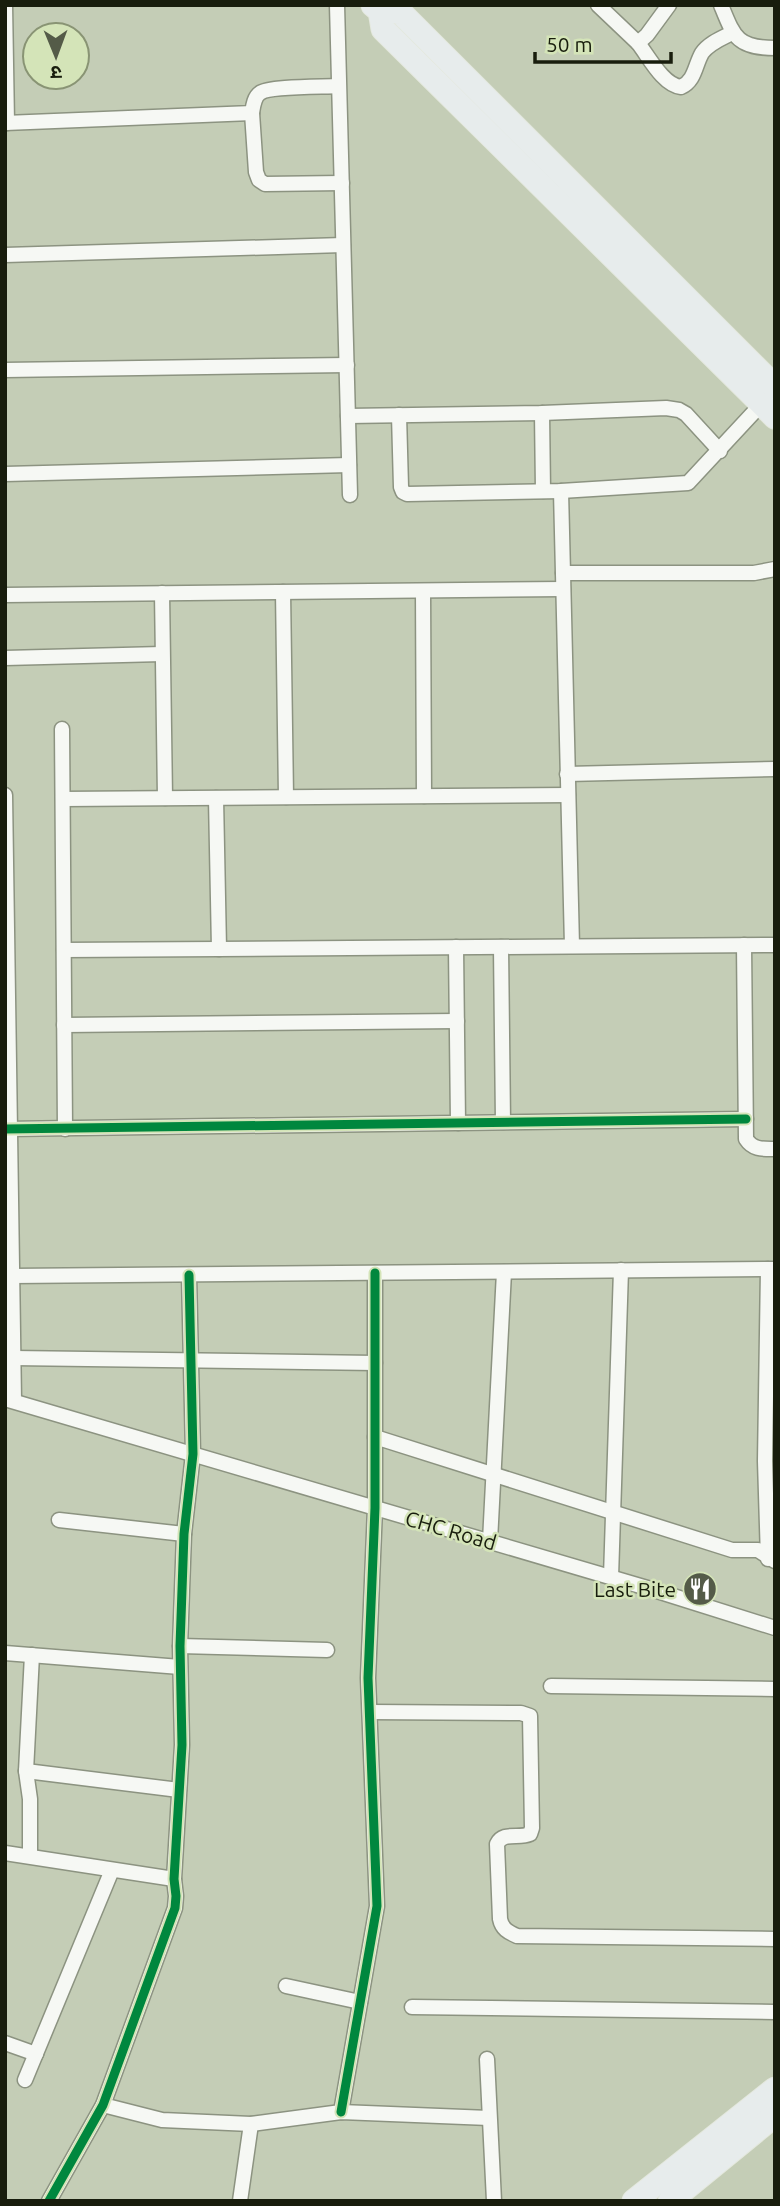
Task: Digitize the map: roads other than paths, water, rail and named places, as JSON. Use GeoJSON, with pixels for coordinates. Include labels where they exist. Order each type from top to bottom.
{"type":"FeatureCollection","features":[{"type":"Feature","properties":{"kind":"main road"},"geometry":{"type":"LineString","coordinates":[[375,7],[400,12],[772,399]]}},
{"type":"Feature","properties":{"kind":"main road"},"geometry":{"type":"LineString","coordinates":[[634,2201],[775,2090]]}},
{"type":"Feature","properties":{"kind":"main road"},"geometry":{"type":"LineString","coordinates":[[670,2201],[775,2115]]}},
{"type":"Feature","properties":{"kind":"street"},"geometry":{"type":"LineString","coordinates":[[5,5],[6,123],[252,113]]}},
{"type":"Feature","properties":{"kind":"street"},"geometry":{"type":"LineString","coordinates":[[337,5],[350,495]]}},
{"type":"Feature","properties":{"kind":"street"},"geometry":{"type":"LineString","coordinates":[[598,5],[638,43],[665,78],[676,87],[681,87],[691,80],[703,52],[710,45],[732,33]]}},
{"type":"Feature","properties":{"kind":"street"},"geometry":{"type":"LineString","coordinates":[[638,43],[669,5]]}},
{"type":"Feature","properties":{"kind":"street"},"geometry":{"type":"LineString","coordinates":[[721,5],[732,33],[744,44],[775,48]]}},
{"type":"Feature","properties":{"kind":"street"},"geometry":{"type":"LineString","coordinates":[[338,86],[260,92],[252,113],[256,172],[259,180],[265,184],[342,183]]}},
{"type":"Feature","properties":{"kind":"street"},"geometry":{"type":"LineString","coordinates":[[5,255],[343,245]]}},
{"type":"Feature","properties":{"kind":"street"},"geometry":{"type":"LineString","coordinates":[[5,370],[347,365]]}},
{"type":"Feature","properties":{"kind":"street"},"geometry":{"type":"LineString","coordinates":[[399,415],[403,492],[412,495],[561,491],[688,483],[772,399]]}},
{"type":"Feature","properties":{"kind":"street"},"geometry":{"type":"LineString","coordinates":[[348,416],[666,408],[686,414],[720,451]]}},
{"type":"Feature","properties":{"kind":"street"},"geometry":{"type":"LineString","coordinates":[[541,413],[543,491]]}},
{"type":"Feature","properties":{"kind":"street"},"geometry":{"type":"LineString","coordinates":[[5,474],[349,465]]}},
{"type":"Feature","properties":{"kind":"street"},"geometry":{"type":"LineString","coordinates":[[561,491],[572,946]]}},
{"type":"Feature","properties":{"kind":"street"},"geometry":{"type":"LineString","coordinates":[[563,573],[754,573],[775,569]]}},
{"type":"Feature","properties":{"kind":"street"},"geometry":{"type":"LineString","coordinates":[[5,595],[563,589]]}},
{"type":"Feature","properties":{"kind":"street"},"geometry":{"type":"LineString","coordinates":[[423,591],[424,796]]}},
{"type":"Feature","properties":{"kind":"street"},"geometry":{"type":"LineString","coordinates":[[283,592],[286,797]]}},
{"type":"Feature","properties":{"kind":"street"},"geometry":{"type":"LineString","coordinates":[[162,593],[165,798]]}},
{"type":"Feature","properties":{"kind":"street"},"geometry":{"type":"LineString","coordinates":[[5,658],[163,654]]}},
{"type":"Feature","properties":{"kind":"street"},"geometry":{"type":"LineString","coordinates":[[62,729],[65,1129]]}},
{"type":"Feature","properties":{"kind":"street"},"geometry":{"type":"LineString","coordinates":[[567,774],[775,769]]}},
{"type":"Feature","properties":{"kind":"street"},"geometry":{"type":"LineString","coordinates":[[5,795],[13,1358],[9,1400]]}},
{"type":"Feature","properties":{"kind":"street"},"geometry":{"type":"LineString","coordinates":[[63,799],[568,796]]}},
{"type":"Feature","properties":{"kind":"street"},"geometry":{"type":"LineString","coordinates":[[216,798],[219,949]]}},
{"type":"Feature","properties":{"kind":"street"},"geometry":{"type":"LineString","coordinates":[[744,945],[747,1139],[756,1149],[775,1149]]}},
{"type":"Feature","properties":{"kind":"street"},"geometry":{"type":"LineString","coordinates":[[64,950],[775,945]]}},
{"type":"Feature","properties":{"kind":"street"},"geometry":{"type":"LineString","coordinates":[[456,947],[458,1123]]}},
{"type":"Feature","properties":{"kind":"street"},"geometry":{"type":"LineString","coordinates":[[501,947],[503,1122]]}},
{"type":"Feature","properties":{"kind":"street"},"geometry":{"type":"LineString","coordinates":[[65,1025],[457,1021]]}},
{"type":"Feature","properties":{"kind":"street"},"geometry":{"type":"LineString","coordinates":[[8,1129],[746,1119]]}},
{"type":"Feature","properties":{"kind":"street"},"geometry":{"type":"LineString","coordinates":[[12,1276],[771,1269],[771,1560]]}},
{"type":"Feature","properties":{"kind":"street"},"geometry":{"type":"LineString","coordinates":[[611,1577],[621,1270]]}},
{"type":"Feature","properties":{"kind":"street"},"geometry":{"type":"LineString","coordinates":[[490,1541],[504,1272]]}},
{"type":"Feature","properties":{"kind":"street"},"geometry":{"type":"LineString","coordinates":[[341,2112],[377,1906],[369,1630],[375,1508],[375,1273]]}},
{"type":"Feature","properties":{"kind":"street"},"geometry":{"type":"LineString","coordinates":[[49,2201],[103,2105],[175,1908],[177,1896],[174,1879],[182,1745],[180,1646],[184,1534],[193,1454],[190,1275]]}},
{"type":"Feature","properties":{"kind":"street"},"geometry":{"type":"LineString","coordinates":[[13,1358],[375,1363]]}},
{"type":"Feature","properties":{"kind":"street","name":"CHC Road"},"geometry":{"type":"LineString","coordinates":[[9,1400],[775,1628]]}},
{"type":"Feature","properties":{"kind":"street"},"geometry":{"type":"LineString","coordinates":[[375,1437],[732,1550],[758,1550],[771,1560]]}},
{"type":"Feature","properties":{"kind":"street"},"geometry":{"type":"LineString","coordinates":[[59,1520],[184,1534]]}},
{"type":"Feature","properties":{"kind":"street"},"geometry":{"type":"LineString","coordinates":[[180,1646],[327,1650]]}},
{"type":"Feature","properties":{"kind":"street"},"geometry":{"type":"LineString","coordinates":[[5,1653],[180,1667]]}},
{"type":"Feature","properties":{"kind":"street"},"geometry":{"type":"LineString","coordinates":[[30,1856],[30,1799],[26,1771],[32,1655]]}},
{"type":"Feature","properties":{"kind":"street"},"geometry":{"type":"LineString","coordinates":[[551,1686],[775,1689]]}},
{"type":"Feature","properties":{"kind":"street"},"geometry":{"type":"LineString","coordinates":[[370,1712],[521,1713],[530,1716],[532,1828],[530,1834],[504,1836],[497,1844],[500,1919],[501,1926],[509,1933],[517,1936],[775,1939]]}},
{"type":"Feature","properties":{"kind":"street"},"geometry":{"type":"LineString","coordinates":[[26,1771],[179,1790]]}},
{"type":"Feature","properties":{"kind":"street"},"geometry":{"type":"LineString","coordinates":[[5,1853],[174,1879]]}},
{"type":"Feature","properties":{"kind":"street"},"geometry":{"type":"LineString","coordinates":[[25,2080],[112,1870]]}},
{"type":"Feature","properties":{"kind":"street"},"geometry":{"type":"LineString","coordinates":[[286,1986],[360,2002]]}},
{"type":"Feature","properties":{"kind":"street"},"geometry":{"type":"LineString","coordinates":[[412,2007],[775,2012]]}},
{"type":"Feature","properties":{"kind":"street"},"geometry":{"type":"LineString","coordinates":[[5,2043],[36,2054]]}},
{"type":"Feature","properties":{"kind":"street"},"geometry":{"type":"LineString","coordinates":[[488,2059],[494,2201]]}},
{"type":"Feature","properties":{"kind":"street"},"geometry":{"type":"LineString","coordinates":[[103,2105],[162,2120],[251,2124],[341,2112],[489,2118]]}},
{"type":"Feature","properties":{"kind":"street"},"geometry":{"type":"LineString","coordinates":[[240,2201],[251,2124]]}},
{"type":"Feature","properties":{"kind":"place","name":"Last Bite"},"geometry":{"type":"Point","coordinates":[700,1589]}}]}
